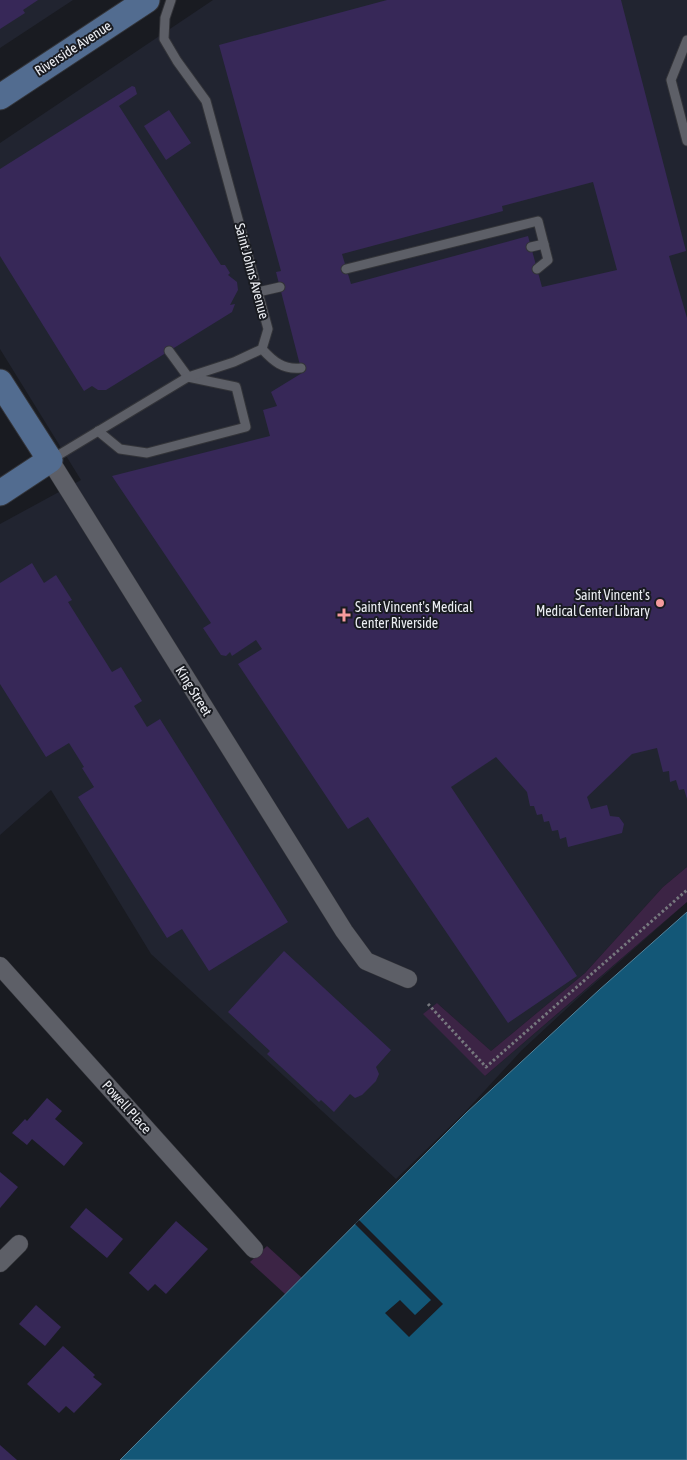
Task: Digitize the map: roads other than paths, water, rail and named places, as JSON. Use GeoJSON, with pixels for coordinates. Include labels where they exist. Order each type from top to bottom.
{"type":"FeatureCollection","features":[{"type":"Feature","properties":{"kind":"main road","name":"Riverside Avenue"},"geometry":{"type":"LineString","coordinates":[[0,97],[147,0]]}},
{"type":"Feature","properties":{"kind":"main road","name":"King Street"},"geometry":{"type":"LineString","coordinates":[[0,382],[50,460]]}},
{"type":"Feature","properties":{"kind":"main road"},"geometry":{"type":"LineString","coordinates":[[0,493],[50,460]]}},
{"type":"Feature","properties":{"kind":"street","name":"King Street"},"geometry":{"type":"LineString","coordinates":[[50,460],[344,930],[366,961],[408,979]]}},
{"type":"Feature","properties":{"kind":"street","name":"Powell Place"},"geometry":{"type":"LineString","coordinates":[[0,966],[254,1249]]}},
{"type":"Feature","properties":{"kind":"street"},"geometry":{"type":"LineString","coordinates":[[0,1263],[19,1244]]}},
{"type":"Feature","properties":{"kind":"lane","name":"Saint Johns Avenue"},"geometry":{"type":"LineString","coordinates":[[171,0],[165,18],[164,39],[177,61],[206,101],[268,329],[262,349]]}},
{"type":"Feature","properties":{"kind":"lane"},"geometry":{"type":"LineString","coordinates":[[687,40],[671,80],[687,140]]}},
{"type":"Feature","properties":{"kind":"lane"},"geometry":{"type":"LineString","coordinates":[[346,269],[538,221],[548,260],[537,269]]}},
{"type":"Feature","properties":{"kind":"lane"},"geometry":{"type":"LineString","coordinates":[[531,248],[544,244]]}},
{"type":"Feature","properties":{"kind":"lane"},"geometry":{"type":"LineString","coordinates":[[258,292],[280,286]]}},
{"type":"Feature","properties":{"kind":"lane"},"geometry":{"type":"LineString","coordinates":[[50,460],[188,378],[234,362],[262,349],[274,362],[292,369],[301,368]]}},
{"type":"Feature","properties":{"kind":"lane"},"geometry":{"type":"LineString","coordinates":[[98,432],[120,449],[147,453],[246,427],[236,387],[188,378],[169,351]]}},
{"type":"Feature","properties":{"kind":"water"},"geometry":{"type":"Polygon","coordinates":[[[687,912],[687,1460],[120,1460],[466,1113],[599,990],[687,912]]]}},
{"type":"Feature","properties":{"kind":"place","name":"Saint Vincent's Medical Center Library"},"geometry":{"type":"Point","coordinates":[660,603]}},
{"type":"Feature","properties":{"kind":"place","name":"Saint Vincent's Medical Center Riverside"},"geometry":{"type":"Point","coordinates":[344,615]}}]}
